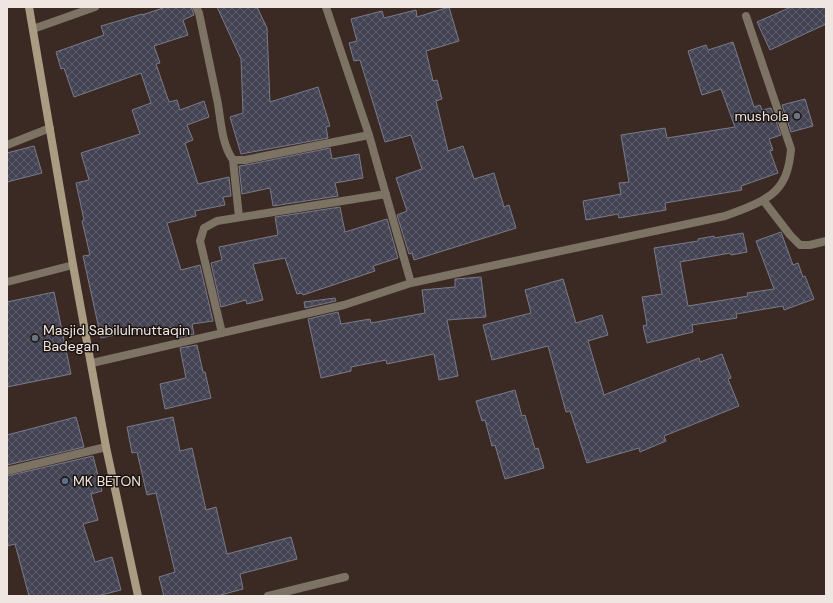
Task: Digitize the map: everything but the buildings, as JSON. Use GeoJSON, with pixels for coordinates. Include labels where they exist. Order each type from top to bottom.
{"type":"FeatureCollection","features":[{"type":"Feature","properties":{"kind":"street"},"geometry":{"type":"LineString","coordinates":[[29,7],[106,447],[138,596]]}},
{"type":"Feature","properties":{"kind":"street"},"geometry":{"type":"LineString","coordinates":[[33,29],[94,7]]}},
{"type":"Feature","properties":{"kind":"street"},"geometry":{"type":"LineString","coordinates":[[196,7],[199,13],[227,152],[233,160],[239,218]]}},
{"type":"Feature","properties":{"kind":"street"},"geometry":{"type":"LineString","coordinates":[[326,7],[369,135],[411,283]]}},
{"type":"Feature","properties":{"kind":"street"},"geometry":{"type":"LineString","coordinates":[[92,363],[344,305],[411,283],[726,216],[763,200],[778,188],[786,173],[790,161],[791,150],[746,16]]}},
{"type":"Feature","properties":{"kind":"street"},"geometry":{"type":"LineString","coordinates":[[7,145],[50,128]]}},
{"type":"Feature","properties":{"kind":"street"},"geometry":{"type":"LineString","coordinates":[[233,160],[245,160],[369,135]]}},
{"type":"Feature","properties":{"kind":"street"},"geometry":{"type":"LineString","coordinates":[[222,333],[200,241],[204,228],[218,221],[386,194]]}},
{"type":"Feature","properties":{"kind":"street"},"geometry":{"type":"LineString","coordinates":[[763,200],[790,235],[800,245],[810,245],[826,241]]}},
{"type":"Feature","properties":{"kind":"street"},"geometry":{"type":"LineString","coordinates":[[7,282],[73,265]]}},
{"type":"Feature","properties":{"kind":"street"},"geometry":{"type":"LineString","coordinates":[[7,471],[106,447]]}},
{"type":"Feature","properties":{"kind":"street"},"geometry":{"type":"LineString","coordinates":[[268,596],[345,577]]}},
{"type":"Feature","properties":{"kind":"place","name":"mushola"},"geometry":{"type":"Point","coordinates":[797,116]}},
{"type":"Feature","properties":{"kind":"place","name":"Masjid Sabilulmuttaqin Badegan"},"geometry":{"type":"Point","coordinates":[35,338]}},
{"type":"Feature","properties":{"kind":"place","name":"MK BETON"},"geometry":{"type":"Point","coordinates":[65,481]}}]}
